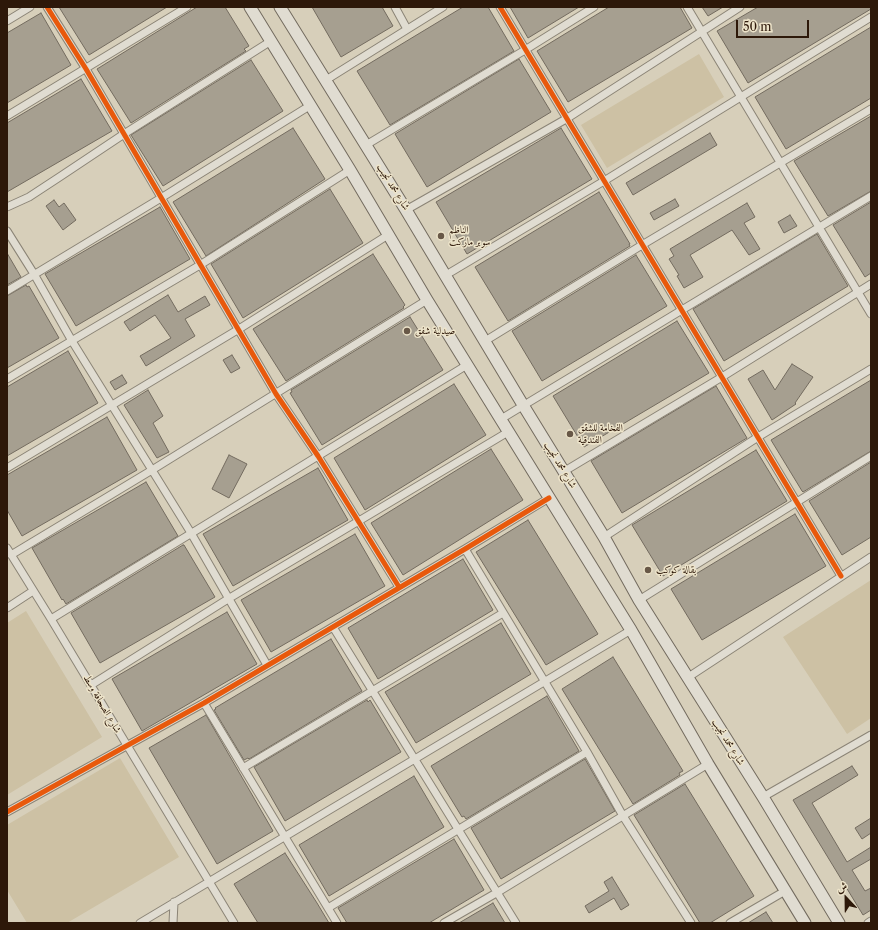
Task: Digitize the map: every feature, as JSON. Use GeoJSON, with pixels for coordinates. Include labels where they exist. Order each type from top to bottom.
{"type":"FeatureCollection","features":[{"type":"Feature","properties":{"kind":"main road"},"geometry":{"type":"LineString","coordinates":[[250,7],[311,105],[427,300],[631,630],[708,764],[805,923]]}},
{"type":"Feature","properties":{"kind":"main road","name":"شارع محمد نجيب"},"geometry":{"type":"LineString","coordinates":[[280,7],[446,275],[604,537],[639,600],[763,797],[839,923]]}},
{"type":"Feature","properties":{"kind":"street"},"geometry":{"type":"LineString","coordinates":[[7,21],[30,7]]}},
{"type":"Feature","properties":{"kind":"street"},"geometry":{"type":"LineString","coordinates":[[47,7],[86,69],[276,394],[318,456],[398,587]]}},
{"type":"Feature","properties":{"kind":"street"},"geometry":{"type":"LineString","coordinates":[[7,116],[187,7]]}},
{"type":"Feature","properties":{"kind":"street"},"geometry":{"type":"LineString","coordinates":[[395,7],[407,29]]}},
{"type":"Feature","properties":{"kind":"street"},"geometry":{"type":"LineString","coordinates":[[326,80],[443,7]]}},
{"type":"Feature","properties":{"kind":"street"},"geometry":{"type":"LineString","coordinates":[[500,7],[840,576]]}},
{"type":"Feature","properties":{"kind":"street"},"geometry":{"type":"LineString","coordinates":[[366,145],[594,7]]}},
{"type":"Feature","properties":{"kind":"street"},"geometry":{"type":"LineString","coordinates":[[687,7],[871,314]]}},
{"type":"Feature","properties":{"kind":"street"},"geometry":{"type":"LineString","coordinates":[[406,210],[566,119],[740,7]]}},
{"type":"Feature","properties":{"kind":"street"},"geometry":{"type":"LineString","coordinates":[[446,275],[604,182],[871,17]]}},
{"type":"Feature","properties":{"kind":"street"},"geometry":{"type":"LineString","coordinates":[[7,207],[29,197],[124,134],[271,41]]}},
{"type":"Feature","properties":{"kind":"street"},"geometry":{"type":"LineString","coordinates":[[7,291],[311,105]]}},
{"type":"Feature","properties":{"kind":"street"},"geometry":{"type":"LineString","coordinates":[[485,341],[780,162],[871,110]]}},
{"type":"Feature","properties":{"kind":"street"},"geometry":{"type":"LineString","coordinates":[[7,380],[200,265],[350,170]]}},
{"type":"Feature","properties":{"kind":"street"},"geometry":{"type":"LineString","coordinates":[[501,419],[871,196]]}},
{"type":"Feature","properties":{"kind":"street"},"geometry":{"type":"LineString","coordinates":[[7,231],[34,274],[72,341],[113,405],[190,533],[267,665]]}},
{"type":"Feature","properties":{"kind":"street"},"geometry":{"type":"LineString","coordinates":[[7,468],[239,329],[388,235]]}},
{"type":"Feature","properties":{"kind":"street"},"geometry":{"type":"LineString","coordinates":[[564,472],[722,377],[871,284]]}},
{"type":"Feature","properties":{"kind":"street"},"geometry":{"type":"LineString","coordinates":[[11,555],[276,394],[427,300]]}},
{"type":"Feature","properties":{"kind":"street"},"geometry":{"type":"LineString","coordinates":[[51,619],[467,365]]}},
{"type":"Feature","properties":{"kind":"street"},"geometry":{"type":"LineString","coordinates":[[604,537],[758,437],[871,369]]}},
{"type":"Feature","properties":{"kind":"street"},"geometry":{"type":"LineString","coordinates":[[91,684],[228,599],[508,432]]}},
{"type":"Feature","properties":{"kind":"street"},"geometry":{"type":"LineString","coordinates":[[639,600],[871,456]]}},
{"type":"Feature","properties":{"kind":"street"},"geometry":{"type":"LineString","coordinates":[[7,812],[204,703],[549,498]]}},
{"type":"Feature","properties":{"kind":"street","name":"شارع الصحافة وسط"},"geometry":{"type":"LineString","coordinates":[[7,548],[91,684],[208,882],[234,923]]}},
{"type":"Feature","properties":{"kind":"street"},"geometry":{"type":"LineString","coordinates":[[465,549],[545,681],[623,816],[691,923]]}},
{"type":"Feature","properties":{"kind":"street"},"geometry":{"type":"LineString","coordinates":[[687,678],[871,557]]}},
{"type":"Feature","properties":{"kind":"street"},"geometry":{"type":"LineString","coordinates":[[7,608],[33,591]]}},
{"type":"Feature","properties":{"kind":"street"},"geometry":{"type":"LineString","coordinates":[[243,768],[503,612]]}},
{"type":"Feature","properties":{"kind":"street"},"geometry":{"type":"LineString","coordinates":[[333,627],[516,923]]}},
{"type":"Feature","properties":{"kind":"street"},"geometry":{"type":"LineString","coordinates":[[140,923],[631,630]]}},
{"type":"Feature","properties":{"kind":"street"},"geometry":{"type":"LineString","coordinates":[[204,703],[337,923]]}},
{"type":"Feature","properties":{"kind":"street"},"geometry":{"type":"LineString","coordinates":[[763,797],[871,736]]}},
{"type":"Feature","properties":{"kind":"street"},"geometry":{"type":"LineString","coordinates":[[328,908],[587,752]]}},
{"type":"Feature","properties":{"kind":"street"},"geometry":{"type":"LineString","coordinates":[[444,923],[498,892],[708,764]]}},
{"type":"Feature","properties":{"kind":"street"},"geometry":{"type":"LineString","coordinates":[[730,923],[785,891]]}},
{"type":"Feature","properties":{"kind":"street"},"geometry":{"type":"LineString","coordinates":[[173,923],[174,902]]}},
{"type":"Feature","properties":{"kind":"shaded area"},"geometry":{"type":"Polygon","coordinates":[[[699,54],[724,97],[607,168],[581,125],[699,54]]]}},
{"type":"Feature","properties":{"kind":"shaded area"},"geometry":{"type":"Polygon","coordinates":[[[871,580],[871,718],[847,734],[783,637],[871,580]]]}},
{"type":"Feature","properties":{"kind":"shaded area"},"geometry":{"type":"Polygon","coordinates":[[[26,611],[102,737],[7,795],[7,623],[26,611]]]}},
{"type":"Feature","properties":{"kind":"shaded area"},"geometry":{"type":"Polygon","coordinates":[[[120,758],[179,857],[67,923],[27,923],[7,890],[7,825],[120,758]]]}},
{"type":"Feature","properties":{"kind":"building"},"geometry":{"type":"Polygon","coordinates":[[[59,7],[167,7],[89,55],[59,7]]]}},
{"type":"Feature","properties":{"kind":"building"},"geometry":{"type":"Polygon","coordinates":[[[197,7],[225,7],[249,46],[244,49],[246,51],[131,123],[97,69],[197,7]]]}},
{"type":"Feature","properties":{"kind":"building"},"geometry":{"type":"Polygon","coordinates":[[[312,7],[382,7],[393,26],[341,57],[312,7]]]}},
{"type":"Feature","properties":{"kind":"building"},"geometry":{"type":"Polygon","coordinates":[[[463,7],[488,7],[514,51],[390,125],[357,71],[463,7]]]}},
{"type":"Feature","properties":{"kind":"building"},"geometry":{"type":"Polygon","coordinates":[[[510,7],[579,7],[528,38],[510,7]]]}},
{"type":"Feature","properties":{"kind":"building"},"geometry":{"type":"Polygon","coordinates":[[[609,7],[680,7],[692,28],[568,102],[537,51],[609,7]]]}},
{"type":"Feature","properties":{"kind":"building"},"geometry":{"type":"Polygon","coordinates":[[[702,7],[723,7],[708,16],[702,7]]]}},
{"type":"Feature","properties":{"kind":"building"},"geometry":{"type":"Polygon","coordinates":[[[758,7],[871,7],[871,9],[748,83],[717,31],[758,7]]]}},
{"type":"Feature","properties":{"kind":"building"},"geometry":{"type":"Polygon","coordinates":[[[41,13],[71,65],[7,103],[7,33],[41,13]]]}},
{"type":"Feature","properties":{"kind":"building"},"geometry":{"type":"Polygon","coordinates":[[[871,27],[871,98],[786,149],[755,97],[871,27]]]}},
{"type":"Feature","properties":{"kind":"building"},"geometry":{"type":"Polygon","coordinates":[[[519,59],[551,112],[427,187],[395,134],[519,59]]]}},
{"type":"Feature","properties":{"kind":"building"},"geometry":{"type":"Polygon","coordinates":[[[251,60],[283,111],[163,186],[131,135],[251,60]]]}},
{"type":"Feature","properties":{"kind":"building"},"geometry":{"type":"Polygon","coordinates":[[[81,79],[112,131],[7,192],[7,123],[81,79]]]}},
{"type":"Feature","properties":{"kind":"building"},"geometry":{"type":"Polygon","coordinates":[[[871,116],[871,191],[828,216],[794,161],[871,116]]]}},
{"type":"Feature","properties":{"kind":"building"},"geometry":{"type":"Polygon","coordinates":[[[293,128],[325,179],[206,256],[173,202],[293,128]]]}},
{"type":"Feature","properties":{"kind":"building"},"geometry":{"type":"Polygon","coordinates":[[[561,128],[592,179],[467,254],[436,202],[561,128]]]}},
{"type":"Feature","properties":{"kind":"building"},"geometry":{"type":"Polygon","coordinates":[[[710,133],[717,145],[633,195],[626,183],[710,133]]]}},
{"type":"Feature","properties":{"kind":"building"},"geometry":{"type":"Polygon","coordinates":[[[330,189],[363,243],[243,318],[211,264],[330,189]]]}},
{"type":"Feature","properties":{"kind":"building"},"geometry":{"type":"Polygon","coordinates":[[[599,192],[630,246],[508,321],[475,267],[599,192]]]}},
{"type":"Feature","properties":{"kind":"building"},"geometry":{"type":"Polygon","coordinates":[[[675,199],[679,206],[654,220],[650,213],[675,199]]]}},
{"type":"Feature","properties":{"kind":"building"},"geometry":{"type":"Polygon","coordinates":[[[54,200],[59,207],[64,203],[76,220],[63,230],[46,206],[54,200]]]}},
{"type":"Feature","properties":{"kind":"building"},"geometry":{"type":"Polygon","coordinates":[[[871,202],[871,273],[865,277],[833,225],[871,202]]]}},
{"type":"Feature","properties":{"kind":"building"},"geometry":{"type":"Polygon","coordinates":[[[747,203],[755,217],[744,223],[760,249],[749,255],[732,230],[690,255],[703,277],[684,288],[677,276],[679,275],[669,259],[674,256],[670,249],[747,203]]]}},
{"type":"Feature","properties":{"kind":"building"},"geometry":{"type":"Polygon","coordinates":[[[160,207],[190,259],[76,326],[45,274],[160,207]]]}},
{"type":"Feature","properties":{"kind":"building"},"geometry":{"type":"Polygon","coordinates":[[[790,215],[797,226],[784,233],[778,222],[790,215]]]}},
{"type":"Feature","properties":{"kind":"building"},"geometry":{"type":"Polygon","coordinates":[[[817,234],[848,286],[724,361],[693,309],[817,234]]]}},
{"type":"Feature","properties":{"kind":"building"},"geometry":{"type":"Polygon","coordinates":[[[7,253],[21,277],[7,285],[7,253]]]}},
{"type":"Feature","properties":{"kind":"building"},"geometry":{"type":"Polygon","coordinates":[[[373,254],[405,305],[403,307],[404,308],[286,381],[253,329],[373,254]]]}},
{"type":"Feature","properties":{"kind":"building"},"geometry":{"type":"Polygon","coordinates":[[[636,255],[667,306],[542,381],[512,331],[636,255]]]}},
{"type":"Feature","properties":{"kind":"building"},"geometry":{"type":"Polygon","coordinates":[[[26,285],[27,287],[29,286],[59,338],[7,368],[7,296],[26,285]]]}},
{"type":"Feature","properties":{"kind":"building"},"geometry":{"type":"Polygon","coordinates":[[[168,295],[178,312],[205,296],[210,305],[185,319],[195,336],[146,366],[140,356],[171,338],[155,315],[130,331],[124,322],[168,295]]]}},
{"type":"Feature","properties":{"kind":"building"},"geometry":{"type":"Polygon","coordinates":[[[410,317],[443,370],[322,445],[290,393],[292,392],[291,390],[410,317]]]}},
{"type":"Feature","properties":{"kind":"building"},"geometry":{"type":"Polygon","coordinates":[[[677,321],[709,373],[584,447],[553,396],[677,321]]]}},
{"type":"Feature","properties":{"kind":"building"},"geometry":{"type":"Polygon","coordinates":[[[68,351],[98,403],[7,456],[7,387],[68,351]]]}},
{"type":"Feature","properties":{"kind":"building"},"geometry":{"type":"Polygon","coordinates":[[[232,355],[240,368],[231,373],[223,360],[232,355]]]}},
{"type":"Feature","properties":{"kind":"building"},"geometry":{"type":"Polygon","coordinates":[[[792,364],[813,377],[795,403],[796,404],[772,420],[748,379],[763,370],[775,390],[792,364]]]}},
{"type":"Feature","properties":{"kind":"building"},"geometry":{"type":"Polygon","coordinates":[[[122,375],[127,383],[115,390],[110,382],[122,375]]]}},
{"type":"Feature","properties":{"kind":"building"},"geometry":{"type":"Polygon","coordinates":[[[871,380],[871,451],[803,492],[771,440],[871,380]]]}},
{"type":"Feature","properties":{"kind":"building"},"geometry":{"type":"Polygon","coordinates":[[[454,384],[486,435],[365,510],[334,458],[454,384]]]}},
{"type":"Feature","properties":{"kind":"building"},"geometry":{"type":"Polygon","coordinates":[[[716,386],[747,438],[622,513],[591,461],[716,386]]]}},
{"type":"Feature","properties":{"kind":"building"},"geometry":{"type":"Polygon","coordinates":[[[148,390],[163,416],[153,423],[169,452],[157,458],[124,405],[148,390]]]}},
{"type":"Feature","properties":{"kind":"building"},"geometry":{"type":"Polygon","coordinates":[[[107,417],[137,470],[22,536],[7,510],[7,475],[107,417]]]}},
{"type":"Feature","properties":{"kind":"building"},"geometry":{"type":"Polygon","coordinates":[[[491,449],[523,500],[403,575],[371,523],[491,449]]]}},
{"type":"Feature","properties":{"kind":"building"},"geometry":{"type":"Polygon","coordinates":[[[756,450],[787,501],[663,576],[632,525],[756,450]]]}},
{"type":"Feature","properties":{"kind":"building"},"geometry":{"type":"Polygon","coordinates":[[[229,455],[247,464],[229,498],[212,489],[229,455]]]}},
{"type":"Feature","properties":{"kind":"building"},"geometry":{"type":"Polygon","coordinates":[[[871,462],[871,537],[842,555],[809,501],[871,462]]]}},
{"type":"Feature","properties":{"kind":"building"},"geometry":{"type":"Polygon","coordinates":[[[318,468],[348,520],[233,586],[203,534],[318,468]]]}},
{"type":"Feature","properties":{"kind":"building"},"geometry":{"type":"Polygon","coordinates":[[[146,482],[178,536],[66,604],[63,599],[62,600],[32,548],[146,482]]]}},
{"type":"Feature","properties":{"kind":"building"},"geometry":{"type":"Polygon","coordinates":[[[795,514],[826,566],[702,640],[671,589],[795,514]]]}},
{"type":"Feature","properties":{"kind":"building"},"geometry":{"type":"Polygon","coordinates":[[[528,520],[598,634],[546,665],[476,552],[528,520]]]}},
{"type":"Feature","properties":{"kind":"building"},"geometry":{"type":"Polygon","coordinates":[[[355,534],[385,586],[271,652],[241,600],[355,534]]]}},
{"type":"Feature","properties":{"kind":"building"},"geometry":{"type":"Polygon","coordinates":[[[183,545],[215,597],[100,663],[71,613],[183,545]]]}},
{"type":"Feature","properties":{"kind":"building"},"geometry":{"type":"Polygon","coordinates":[[[463,559],[493,610],[378,679],[348,628],[463,559]]]}},
{"type":"Feature","properties":{"kind":"building"},"geometry":{"type":"Polygon","coordinates":[[[227,612],[257,664],[142,731],[112,679],[227,612]]]}},
{"type":"Feature","properties":{"kind":"building"},"geometry":{"type":"Polygon","coordinates":[[[501,623],[531,674],[416,743],[385,692],[501,623]]]}},
{"type":"Feature","properties":{"kind":"building"},"geometry":{"type":"Polygon","coordinates":[[[331,639],[362,691],[249,759],[244,760],[214,710],[216,709],[215,708],[331,639]]]}},
{"type":"Feature","properties":{"kind":"building"},"geometry":{"type":"Polygon","coordinates":[[[613,657],[683,771],[679,773],[680,775],[633,804],[562,689],[613,657]]]}},
{"type":"Feature","properties":{"kind":"building"},"geometry":{"type":"Polygon","coordinates":[[[547,696],[579,751],[466,819],[464,816],[462,817],[431,766],[547,696]]]}},
{"type":"Feature","properties":{"kind":"building"},"geometry":{"type":"Polygon","coordinates":[[[367,700],[368,702],[370,700],[401,752],[285,821],[254,767],[367,700]]]}},
{"type":"Feature","properties":{"kind":"building"},"geometry":{"type":"Polygon","coordinates":[[[206,715],[273,831],[217,864],[149,748],[206,715]]]}},
{"type":"Feature","properties":{"kind":"building"},"geometry":{"type":"Polygon","coordinates":[[[585,759],[615,811],[501,879],[471,828],[585,759]]]}},
{"type":"Feature","properties":{"kind":"building"},"geometry":{"type":"Polygon","coordinates":[[[852,766],[858,775],[812,803],[847,862],[871,847],[871,859],[852,870],[865,891],[871,888],[871,910],[863,915],[793,800],[852,766]]]}},
{"type":"Feature","properties":{"kind":"building"},"geometry":{"type":"Polygon","coordinates":[[[414,776],[444,827],[329,896],[299,845],[414,776]]]}},
{"type":"Feature","properties":{"kind":"building"},"geometry":{"type":"Polygon","coordinates":[[[685,784],[754,896],[710,923],[700,923],[634,815],[685,784]]]}},
{"type":"Feature","properties":{"kind":"building"},"geometry":{"type":"Polygon","coordinates":[[[871,818],[871,833],[862,839],[855,828],[871,818]]]}},
{"type":"Feature","properties":{"kind":"building"},"geometry":{"type":"Polygon","coordinates":[[[454,839],[484,890],[429,923],[347,923],[338,908],[454,839]]]}},
{"type":"Feature","properties":{"kind":"building"},"geometry":{"type":"Polygon","coordinates":[[[285,853],[329,923],[258,923],[234,884],[285,853]]]}},
{"type":"Feature","properties":{"kind":"building"},"geometry":{"type":"Polygon","coordinates":[[[612,877],[629,905],[621,910],[614,898],[589,913],[585,906],[609,891],[604,882],[612,877]]]}},
{"type":"Feature","properties":{"kind":"building"},"geometry":{"type":"Polygon","coordinates":[[[493,903],[505,923],[459,923],[493,903]]]}},
{"type":"Feature","properties":{"kind":"building"},"geometry":{"type":"Polygon","coordinates":[[[766,912],[773,923],[748,923],[766,912]]]}},
{"type":"Feature","properties":{"kind":"cycle path"},"geometry":{"type":"LineString","coordinates":[[47,7],[86,69],[276,394],[318,456],[399,587]]}},
{"type":"Feature","properties":{"kind":"cycle path"},"geometry":{"type":"LineString","coordinates":[[500,7],[841,576]]}},
{"type":"Feature","properties":{"kind":"cycle path"},"geometry":{"type":"LineString","coordinates":[[7,812],[204,703],[549,498]]}},
{"type":"Feature","properties":{"kind":"place","name":"الناظم سوبر ماركت"},"geometry":{"type":"Point","coordinates":[441,236]}},
{"type":"Feature","properties":{"kind":"place","name":"صيدلية شفق"},"geometry":{"type":"Point","coordinates":[407,331]}},
{"type":"Feature","properties":{"kind":"place","name":"الفخامة للشقق الفندقية"},"geometry":{"type":"Point","coordinates":[570,434]}},
{"type":"Feature","properties":{"kind":"place","name":"بقالة كوكب"},"geometry":{"type":"Point","coordinates":[648,570]}}]}
